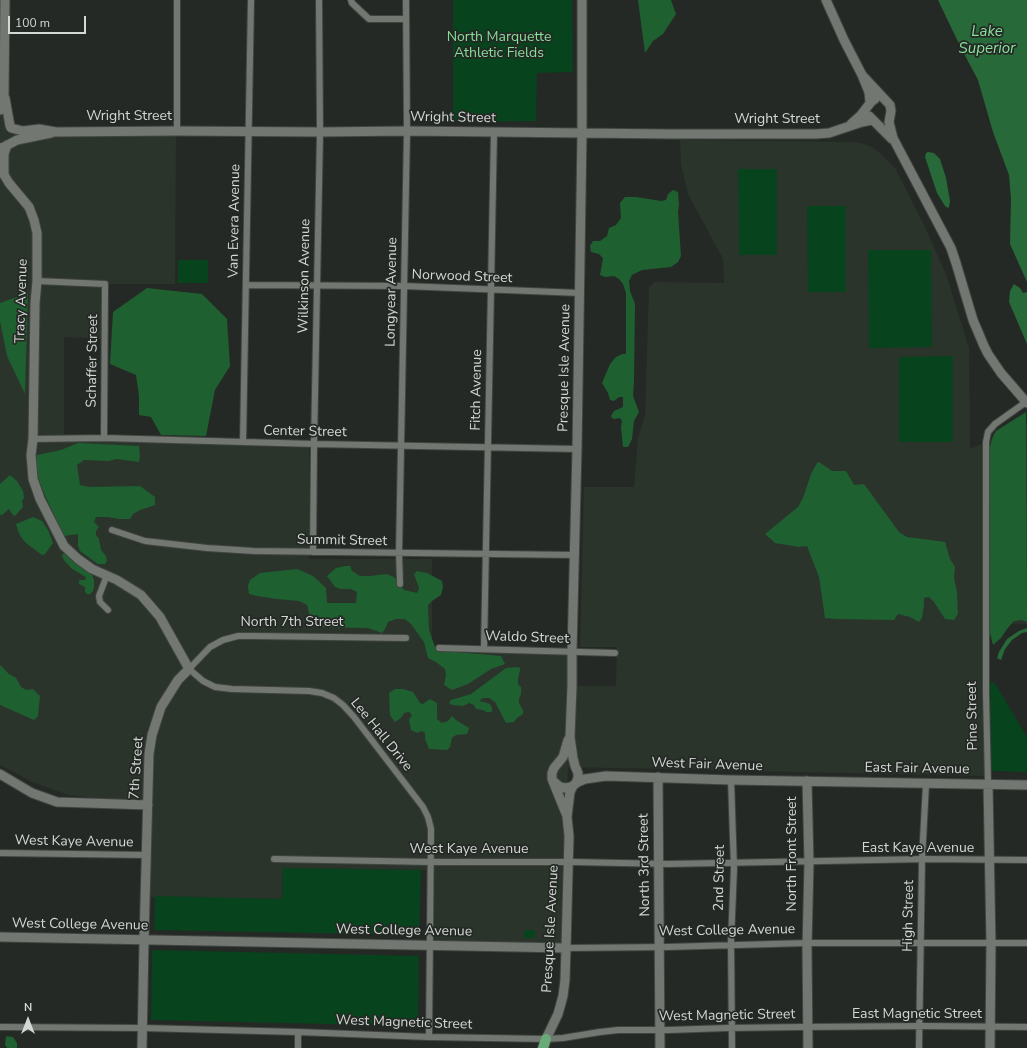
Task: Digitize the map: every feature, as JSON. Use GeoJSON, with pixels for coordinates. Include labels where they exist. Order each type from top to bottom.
{"type":"FeatureCollection","features":[{"type":"Feature","properties":{"kind":"street"},"geometry":{"type":"LineString","coordinates":[[0,110],[4,95],[5,0]]}},
{"type":"Feature","properties":{"kind":"street"},"geometry":{"type":"LineString","coordinates":[[177,0],[178,131]]}},
{"type":"Feature","properties":{"kind":"street","name":"Van Evera Avenue"},"geometry":{"type":"LineString","coordinates":[[243,442],[251,0]]}},
{"type":"Feature","properties":{"kind":"street","name":"Wilkinson Avenue"},"geometry":{"type":"LineString","coordinates":[[313,552],[320,132],[319,0]]}},
{"type":"Feature","properties":{"kind":"street"},"geometry":{"type":"LineString","coordinates":[[351,0],[352,3],[369,19],[406,19]]}},
{"type":"Feature","properties":{"kind":"street","name":"Longyear Avenue"},"geometry":{"type":"LineString","coordinates":[[400,584],[399,553],[407,131],[406,0]]}},
{"type":"Feature","properties":{"kind":"street","name":"Presque Isle Avenue"},"geometry":{"type":"LineString","coordinates":[[545,1043],[558,1014],[563,996],[565,980],[569,836],[567,817],[570,792],[578,775],[570,737],[580,293],[582,0]]}},
{"type":"Feature","properties":{"kind":"street"},"geometry":{"type":"LineString","coordinates":[[826,0],[869,92],[868,113],[894,141]]}},
{"type":"Feature","properties":{"kind":"street"},"geometry":{"type":"LineString","coordinates":[[862,75],[890,105],[890,126],[894,141],[951,248],[973,320],[986,350],[1001,373],[1027,403]]}},
{"type":"Feature","properties":{"kind":"street","name":"Tracy Avenue"},"geometry":{"type":"LineString","coordinates":[[4,95],[13,136],[12,140],[6,146],[2,171],[29,207],[34,220],[37,242],[33,439],[31,455],[33,479],[40,499],[64,546],[87,566],[123,583],[141,595],[160,617],[189,669]]}},
{"type":"Feature","properties":{"kind":"street"},"geometry":{"type":"LineString","coordinates":[[869,104],[877,98],[885,100]]}},
{"type":"Feature","properties":{"kind":"street","name":"Wright Street"},"geometry":{"type":"LineString","coordinates":[[848,126],[858,118],[869,104]]}},
{"type":"Feature","properties":{"kind":"street","name":"Wright Street"},"geometry":{"type":"LineString","coordinates":[[10,127],[23,131],[39,129],[56,132],[407,131],[824,134],[873,120],[880,122],[888,118],[891,113]]}},
{"type":"Feature","properties":{"kind":"street"},"geometry":{"type":"LineString","coordinates":[[0,121],[5,122],[10,127]]}},
{"type":"Feature","properties":{"kind":"street","name":"Wright Street"},"geometry":{"type":"LineString","coordinates":[[6,146],[27,137],[56,132]]}},
{"type":"Feature","properties":{"kind":"street","name":"Fitch Avenue"},"geometry":{"type":"LineString","coordinates":[[484,649],[494,132]]}},
{"type":"Feature","properties":{"kind":"street","name":"Schaffer Street"},"geometry":{"type":"LineString","coordinates":[[37,281],[105,284],[104,438]]}},
{"type":"Feature","properties":{"kind":"street","name":"Norwood Street"},"geometry":{"type":"LineString","coordinates":[[246,285],[404,286],[580,293]]}},
{"type":"Feature","properties":{"kind":"street","name":"Pine Street"},"geometry":{"type":"LineString","coordinates":[[990,1048],[991,944],[986,693],[986,442],[988,432],[992,427],[1004,417],[1027,403]]}},
{"type":"Feature","properties":{"kind":"street","name":"Center Street"},"geometry":{"type":"LineString","coordinates":[[33,439],[104,438],[577,449]]}},
{"type":"Feature","properties":{"kind":"street","name":"Summit Street"},"geometry":{"type":"LineString","coordinates":[[112,530],[145,541],[254,551],[575,555]]}},
{"type":"Feature","properties":{"kind":"street"},"geometry":{"type":"LineString","coordinates":[[107,576],[99,596],[100,602],[108,610]]}},
{"type":"Feature","properties":{"kind":"street","name":"North 7th Street"},"geometry":{"type":"LineString","coordinates":[[189,669],[210,647],[223,640],[238,636],[406,638]]}},
{"type":"Feature","properties":{"kind":"street","name":"Waldo Street"},"geometry":{"type":"LineString","coordinates":[[439,648],[615,653]]}},
{"type":"Feature","properties":{"kind":"street","name":"7th Street"},"geometry":{"type":"LineString","coordinates":[[147,855],[149,754],[152,735],[161,707],[178,680],[189,669]]}},
{"type":"Feature","properties":{"kind":"street","name":"Lee Hall Drive"},"geometry":{"type":"LineString","coordinates":[[189,669],[203,681],[215,687],[232,689],[309,691],[322,693],[334,698],[354,716],[423,807],[428,816],[431,829],[429,1037]]}},
{"type":"Feature","properties":{"kind":"street","name":"Presque Isle Avenue"},"geometry":{"type":"LineString","coordinates":[[567,817],[553,782],[552,773],[556,765],[563,757],[570,737]]}},
{"type":"Feature","properties":{"kind":"street","name":"West Fair Avenue"},"geometry":{"type":"LineString","coordinates":[[556,765],[561,762],[572,763],[576,767],[586,772],[606,776]]}},
{"type":"Feature","properties":{"kind":"street"},"geometry":{"type":"LineString","coordinates":[[0,774],[32,793],[57,802],[148,805]]}},
{"type":"Feature","properties":{"kind":"street","name":"West Fair Avenue"},"geometry":{"type":"LineString","coordinates":[[553,782],[557,786],[568,788],[585,779],[606,776],[807,781]]}},
{"type":"Feature","properties":{"kind":"street","name":"North 3rd Street"},"geometry":{"type":"LineString","coordinates":[[658,777],[660,1048]]}},
{"type":"Feature","properties":{"kind":"street","name":"2nd Street"},"geometry":{"type":"LineString","coordinates":[[731,780],[734,863],[732,1048]]}},
{"type":"Feature","properties":{"kind":"street","name":"East Fair Avenue"},"geometry":{"type":"LineString","coordinates":[[807,781],[1027,785]]}},
{"type":"Feature","properties":{"kind":"street","name":"North Front Street"},"geometry":{"type":"LineString","coordinates":[[807,781],[808,1048]]}},
{"type":"Feature","properties":{"kind":"street","name":"High Street"},"geometry":{"type":"LineString","coordinates":[[919,1048],[922,859],[926,784]]}},
{"type":"Feature","properties":{"kind":"street","name":"West Kaye Avenue"},"geometry":{"type":"LineString","coordinates":[[0,853],[147,855]]}},
{"type":"Feature","properties":{"kind":"street"},"geometry":{"type":"LineString","coordinates":[[142,1048],[147,855]]}},
{"type":"Feature","properties":{"kind":"street","name":"West Kaye Avenue"},"geometry":{"type":"LineString","coordinates":[[274,859],[659,864],[808,862]]}},
{"type":"Feature","properties":{"kind":"street","name":"East Kaye Avenue"},"geometry":{"type":"LineString","coordinates":[[808,862],[922,859],[1027,860]]}},
{"type":"Feature","properties":{"kind":"street","name":"West College Avenue"},"geometry":{"type":"LineString","coordinates":[[0,937],[566,948],[807,943],[1027,944]]}},
{"type":"Feature","properties":{"kind":"street","name":"West Magnetic Street"},"geometry":{"type":"LineString","coordinates":[[0,1027],[143,1028],[298,1032],[545,1043],[563,1038],[618,1030],[807,1027]]}},
{"type":"Feature","properties":{"kind":"street","name":"East Magnetic Street"},"geometry":{"type":"LineString","coordinates":[[807,1027],[1027,1027]]}},
{"type":"Feature","properties":{"kind":"street"},"geometry":{"type":"LineString","coordinates":[[298,1032],[298,1048]]}},
{"type":"Feature","properties":{"kind":"shaded area"},"geometry":{"type":"Polygon","coordinates":[[[0,0],[6,0],[6,133],[176,134],[175,284],[105,284],[105,339],[64,337],[64,439],[309,448],[309,559],[432,559],[432,653],[572,651],[572,686],[616,686],[617,647],[580,647],[584,487],[634,487],[638,438],[645,415],[649,287],[655,282],[724,283],[723,259],[688,194],[681,164],[680,140],[852,142],[870,146],[880,153],[895,168],[924,225],[946,274],[969,348],[970,449],[1027,424],[1027,624],[986,623],[986,776],[568,767],[563,945],[433,945],[435,870],[283,868],[282,899],[151,897],[150,799],[104,799],[68,795],[32,782],[0,765],[0,0]]]}},
{"type":"Feature","properties":{"kind":"shaded area"},"geometry":{"type":"Polygon","coordinates":[[[638,0],[671,0],[676,14],[663,34],[653,41],[645,53],[638,0]]]}},
{"type":"Feature","properties":{"kind":"shaded area"},"geometry":{"type":"Polygon","coordinates":[[[673,190],[678,192],[681,256],[678,262],[671,267],[642,270],[632,275],[629,281],[630,291],[635,304],[633,396],[639,412],[634,421],[632,439],[628,447],[623,447],[621,427],[622,421],[620,418],[613,419],[611,416],[614,411],[623,407],[623,397],[619,397],[614,401],[610,400],[602,383],[610,364],[616,357],[626,354],[626,293],[623,284],[619,279],[614,276],[605,277],[600,275],[603,258],[599,254],[591,252],[590,246],[593,241],[600,241],[607,236],[609,228],[616,225],[621,218],[620,203],[625,197],[636,197],[661,201],[666,200],[668,194],[673,190]]]}},
{"type":"Feature","properties":{"kind":"shaded area"},"geometry":{"type":"Polygon","coordinates":[[[147,288],[202,294],[227,319],[230,366],[215,390],[206,436],[161,435],[151,417],[139,415],[139,396],[136,375],[110,364],[113,312],[147,288]]]}},
{"type":"Feature","properties":{"kind":"shaded area"},"geometry":{"type":"Polygon","coordinates":[[[28,293],[25,394],[7,356],[0,321],[0,303],[28,293]]]}},
{"type":"Feature","properties":{"kind":"shaded area"},"geometry":{"type":"Polygon","coordinates":[[[1026,412],[1027,622],[1022,620],[1014,621],[1001,638],[993,645],[990,633],[989,570],[990,447],[996,431],[1026,412]]]}},
{"type":"Feature","properties":{"kind":"shaded area"},"geometry":{"type":"Polygon","coordinates":[[[78,443],[139,446],[140,456],[139,462],[117,459],[108,461],[84,460],[77,465],[80,485],[89,487],[140,486],[155,497],[155,505],[140,510],[133,514],[130,519],[96,517],[94,522],[99,527],[96,531],[96,535],[99,539],[101,550],[106,556],[107,561],[105,564],[98,564],[80,551],[78,546],[78,534],[64,536],[38,478],[35,459],[37,455],[61,450],[78,443]]]}},
{"type":"Feature","properties":{"kind":"shaded area"},"geometry":{"type":"Polygon","coordinates":[[[819,462],[832,471],[846,471],[854,485],[864,484],[899,532],[907,537],[945,542],[950,559],[955,567],[954,578],[957,592],[958,614],[954,620],[945,619],[929,597],[924,598],[922,618],[919,622],[910,617],[898,614],[894,620],[825,618],[819,577],[807,546],[799,547],[775,543],[765,534],[798,507],[803,498],[811,474],[819,462]]]}},
{"type":"Feature","properties":{"kind":"shaded area"},"geometry":{"type":"Polygon","coordinates":[[[10,475],[17,481],[23,491],[24,498],[22,501],[23,507],[15,516],[9,509],[0,515],[0,484],[10,475]]]}},
{"type":"Feature","properties":{"kind":"shaded area"},"geometry":{"type":"Polygon","coordinates":[[[33,517],[42,521],[48,530],[53,543],[45,554],[42,555],[26,543],[21,537],[16,524],[33,517]]]}},
{"type":"Feature","properties":{"kind":"shaded area"},"geometry":{"type":"Polygon","coordinates":[[[66,553],[92,575],[94,587],[90,594],[87,594],[85,592],[85,587],[79,584],[80,580],[85,580],[86,578],[71,568],[64,560],[62,556],[66,553]]]}},
{"type":"Feature","properties":{"kind":"shaded area"},"geometry":{"type":"Polygon","coordinates":[[[350,566],[352,571],[360,576],[386,574],[394,577],[404,590],[417,593],[419,588],[414,574],[417,571],[427,573],[442,581],[443,587],[441,595],[428,605],[429,630],[435,647],[445,651],[501,656],[505,664],[491,669],[468,684],[452,690],[444,685],[446,675],[445,669],[428,658],[424,642],[411,624],[405,619],[396,619],[388,622],[382,633],[368,628],[319,627],[314,624],[310,617],[307,605],[299,601],[249,594],[248,586],[250,580],[260,573],[297,569],[313,576],[326,588],[327,603],[356,603],[357,592],[351,589],[341,589],[335,587],[327,576],[336,568],[350,566]]]}},
{"type":"Feature","properties":{"kind":"shaded area"},"geometry":{"type":"Polygon","coordinates":[[[0,665],[9,674],[16,678],[21,687],[26,690],[33,689],[40,696],[38,716],[34,720],[0,705],[0,665]]]}},
{"type":"Feature","properties":{"kind":"shaded area"},"geometry":{"type":"Polygon","coordinates":[[[506,668],[520,668],[518,684],[521,687],[521,694],[519,703],[523,710],[523,714],[514,722],[506,723],[495,702],[489,698],[483,698],[480,700],[481,702],[490,704],[492,712],[476,709],[474,705],[469,703],[463,706],[452,705],[449,703],[451,700],[471,694],[506,668]]]}},
{"type":"Feature","properties":{"kind":"shaded area"},"geometry":{"type":"Polygon","coordinates":[[[395,689],[403,689],[413,692],[420,703],[423,704],[430,699],[437,703],[437,719],[442,723],[448,721],[452,716],[469,728],[467,734],[456,735],[452,738],[450,747],[447,750],[429,749],[425,739],[425,733],[422,731],[417,733],[411,730],[409,720],[412,715],[409,712],[404,713],[401,718],[395,722],[390,715],[389,693],[395,689]]]}},
{"type":"Feature","properties":{"kind":"shaded area"},"geometry":{"type":"Polygon","coordinates":[[[6,1036],[13,1037],[17,1043],[17,1048],[7,1048],[5,1045],[6,1036]]]}},
{"type":"Feature","properties":{"kind":"green space","name":"North Marquette Athletic Fields"},"geometry":{"type":"Polygon","coordinates":[[[453,0],[572,0],[573,72],[537,73],[536,121],[453,122],[453,0]]]}},
{"type":"Feature","properties":{"kind":"green space"},"geometry":{"type":"Polygon","coordinates":[[[738,169],[777,169],[777,255],[739,255],[738,169]]]}},
{"type":"Feature","properties":{"kind":"green space"},"geometry":{"type":"Polygon","coordinates":[[[807,206],[846,206],[846,292],[808,292],[807,206]]]}},
{"type":"Feature","properties":{"kind":"green space"},"geometry":{"type":"Polygon","coordinates":[[[868,250],[931,250],[932,347],[869,348],[868,250]]]}},
{"type":"Feature","properties":{"kind":"green space"},"geometry":{"type":"Polygon","coordinates":[[[178,260],[208,260],[208,283],[178,283],[178,260]]]}},
{"type":"Feature","properties":{"kind":"green space"},"geometry":{"type":"Polygon","coordinates":[[[953,356],[953,442],[899,442],[899,357],[953,356]]]}},
{"type":"Feature","properties":{"kind":"green space"},"geometry":{"type":"Polygon","coordinates":[[[990,682],[996,685],[1027,737],[1027,772],[991,771],[990,682]]]}},
{"type":"Feature","properties":{"kind":"green space"},"geometry":{"type":"Polygon","coordinates":[[[283,868],[421,870],[419,935],[154,930],[155,896],[282,899],[283,868]]]}},
{"type":"Feature","properties":{"kind":"green space"},"geometry":{"type":"Polygon","coordinates":[[[524,930],[535,930],[535,938],[524,938],[524,930]]]}},
{"type":"Feature","properties":{"kind":"green space"},"geometry":{"type":"Polygon","coordinates":[[[152,950],[419,956],[418,1026],[151,1020],[152,950]]]}},
{"type":"Feature","properties":{"kind":"water","name":"Lake Superior"},"geometry":{"type":"Polygon","coordinates":[[[926,0],[1027,0],[1027,344],[1009,302],[1010,291],[1015,282],[992,152],[926,0]]]}},
{"type":"Feature","properties":{"kind":"water"},"geometry":{"type":"Polygon","coordinates":[[[926,153],[934,153],[940,159],[946,178],[950,201],[948,208],[945,206],[937,193],[925,157],[926,153]]]}},
{"type":"Feature","properties":{"kind":"water"},"geometry":{"type":"Polygon","coordinates":[[[1027,628],[1027,632],[1022,633],[1012,640],[1005,649],[1001,660],[997,658],[1007,639],[1019,631],[1027,628]]]}},
{"type":"Feature","properties":{"kind":"pier"},"geometry":{"type":"Polygon","coordinates":[[[924,0],[938,0],[978,80],[993,132],[1009,175],[1011,199],[1010,244],[1027,282],[1027,292],[1023,293],[1020,288],[1012,283],[1013,282],[1008,268],[1000,231],[996,182],[990,153],[955,69],[948,67],[924,0]]]}}]}
